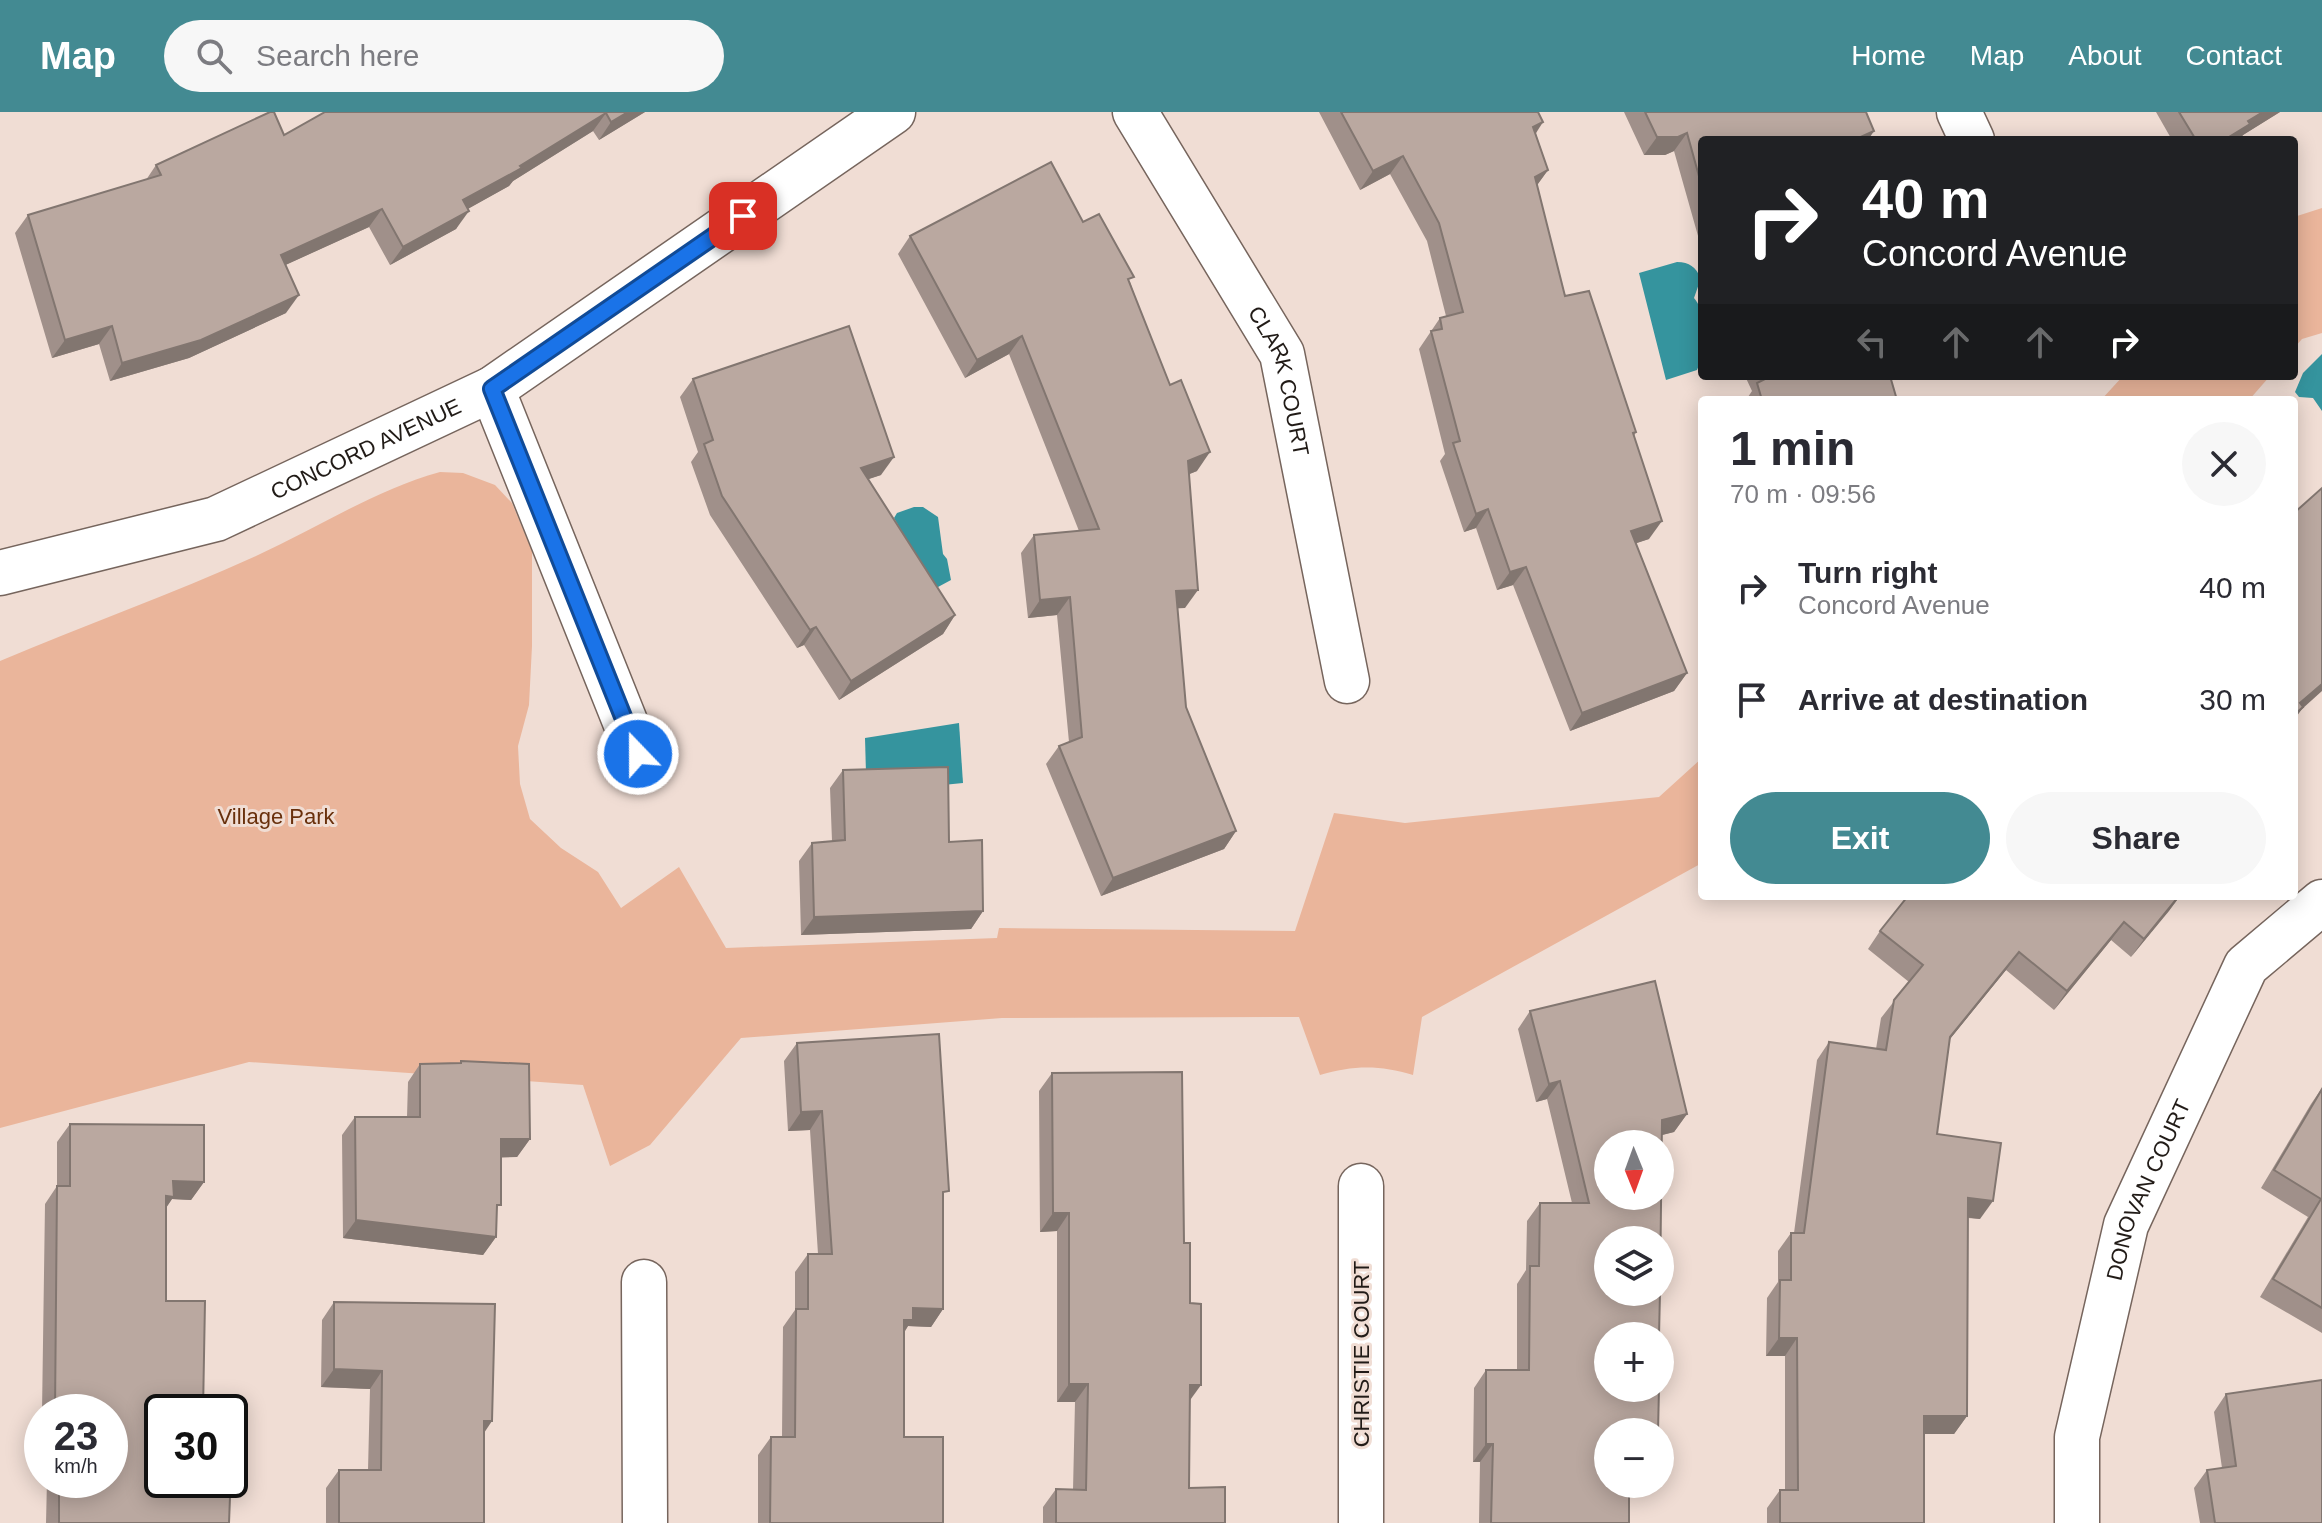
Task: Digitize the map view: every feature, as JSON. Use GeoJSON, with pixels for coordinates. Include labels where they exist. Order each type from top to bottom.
{"type":"FeatureCollection","features":[{"type":"Feature","properties":{"kind":"street","name":"CONCORD AVENUE"},"geometry":{"type":"LineString","coordinates":[[0,573],[216,519],[492,389],[893,112]]}},
{"type":"Feature","properties":{"kind":"street","name":"CLARK COURT"},"geometry":{"type":"LineString","coordinates":[[1135,112],[1282,354],[1347,681]]}},
{"type":"Feature","properties":{"kind":"street"},"geometry":{"type":"LineString","coordinates":[[1959,112],[1970,136]]}},
{"type":"Feature","properties":{"kind":"street"},"geometry":{"type":"LineString","coordinates":[[492,389],[638,754]]}},
{"type":"Feature","properties":{"kind":"street","name":"DONOVAN COURT"},"geometry":{"type":"LineString","coordinates":[[2077,1523],[2077,1437],[2126,1225],[2246,966],[2322,902]]}},
{"type":"Feature","properties":{"kind":"street","name":"CHRISTIE COURT"},"geometry":{"type":"LineString","coordinates":[[1361,1186],[1361,1523]]}},
{"type":"Feature","properties":{"kind":"street"},"geometry":{"type":"LineString","coordinates":[[644,1282],[645,1523]]}},
{"type":"Feature","properties":{"kind":"green space"},"geometry":{"type":"Polygon","coordinates":[[[2322,208],[2322,333],[2302,339],[2298,344],[2298,216],[2322,208]]]}},
{"type":"Feature","properties":{"kind":"green space"},"geometry":{"type":"Polygon","coordinates":[[[2119,380],[2266,380],[2252,396],[2105,396],[2119,380]]]}},
{"type":"Feature","properties":{"kind":"green space","name":"Village Park"},"geometry":{"type":"Polygon","coordinates":[[[440,472],[463,473],[495,485],[512,503],[532,551],[529,705],[518,746],[520,784],[530,819],[561,848],[598,872],[621,908],[679,867],[726,948],[997,938],[999,928],[1295,931],[1334,813],[1405,823],[1659,797],[1698,762],[1698,865],[1422,1017],[1413,1075],[1390,1069],[1367,1068],[1320,1075],[1299,1017],[1002,1018],[741,1038],[650,1145],[610,1166],[583,1085],[249,1062],[0,1128],[0,661],[224,570],[369,499],[440,472]]]}},
{"type":"Feature","properties":{"kind":"water"},"geometry":{"type":"Polygon","coordinates":[[[1677,262],[1692,266],[1697,271],[1698,287],[1694,298],[1698,305],[1697,370],[1666,380],[1639,273],[1677,262]]]}},
{"type":"Feature","properties":{"kind":"water"},"geometry":{"type":"Polygon","coordinates":[[[2322,354],[2322,411],[2313,398],[2299,397],[2295,392],[2303,373],[2322,354]]]}},
{"type":"Feature","properties":{"kind":"water"},"geometry":{"type":"Polygon","coordinates":[[[923,507],[938,517],[943,554],[951,580],[938,587],[938,595],[894,518],[897,513],[923,507]]]}},
{"type":"Feature","properties":{"kind":"water"},"geometry":{"type":"Polygon","coordinates":[[[959,723],[963,783],[943,785],[866,773],[865,738],[959,723]]]}},
{"type":"Feature","properties":{"kind":"building"},"geometry":{"type":"Polygon","coordinates":[[[274,112],[284,135],[325,112],[628,112],[611,122],[606,113],[520,166],[522,168],[463,200],[469,211],[403,247],[382,209],[281,255],[299,295],[201,340],[122,363],[112,326],[65,340],[28,215],[161,175],[156,165],[274,112]]]}},
{"type":"Feature","properties":{"kind":"building"},"geometry":{"type":"Polygon","coordinates":[[[1341,112],[1538,112],[1543,122],[1533,127],[1548,170],[1535,177],[1565,296],[1589,291],[1636,432],[1633,433],[1662,521],[1631,531],[1687,673],[1582,713],[1526,567],[1510,572],[1488,509],[1476,514],[1453,443],[1460,441],[1431,331],[1442,329],[1440,318],[1463,312],[1439,223],[1403,156],[1373,171],[1341,112]]]}},
{"type":"Feature","properties":{"kind":"building"},"geometry":{"type":"Polygon","coordinates":[[[1645,112],[1866,112],[1874,131],[1863,136],[1698,136],[1698,173],[1687,133],[1678,137],[1657,137],[1645,112]]]}},
{"type":"Feature","properties":{"kind":"building"},"geometry":{"type":"Polygon","coordinates":[[[2179,112],[2263,112],[2230,136],[2194,136],[2179,112]]]}},
{"type":"Feature","properties":{"kind":"building"},"geometry":{"type":"Polygon","coordinates":[[[1051,162],[1083,222],[1099,214],[1134,277],[1128,279],[1170,385],[1181,380],[1210,452],[1188,461],[1198,590],[1176,591],[1186,707],[1236,831],[1113,878],[1059,746],[1082,737],[1070,597],[1040,600],[1034,535],[1099,529],[1022,336],[977,360],[910,236],[1051,162]]]}},
{"type":"Feature","properties":{"kind":"building"},"geometry":{"type":"Polygon","coordinates":[[[849,326],[894,457],[861,468],[955,615],[851,681],[816,627],[810,630],[722,496],[704,444],[713,440],[693,379],[849,326]]]}},
{"type":"Feature","properties":{"kind":"building"},"geometry":{"type":"Polygon","coordinates":[[[1763,380],[1891,380],[1896,396],[1761,396],[1757,383],[1763,380]]]}},
{"type":"Feature","properties":{"kind":"building"},"geometry":{"type":"Polygon","coordinates":[[[2322,488],[2322,684],[2300,703],[2303,707],[2298,711],[2298,509],[2322,488]]]}},
{"type":"Feature","properties":{"kind":"building"},"geometry":{"type":"Polygon","coordinates":[[[948,767],[949,842],[982,840],[983,911],[814,917],[812,843],[845,840],[843,770],[948,767]]]}},
{"type":"Feature","properties":{"kind":"building"},"geometry":{"type":"Polygon","coordinates":[[[1905,900],[2176,900],[2144,939],[2124,922],[2067,991],[2019,952],[1950,1037],[1937,1134],[2001,1143],[1993,1201],[1968,1198],[1967,1416],[1924,1416],[1924,1523],[1780,1523],[1780,1490],[1798,1490],[1797,1338],[1779,1338],[1780,1280],[1791,1280],[1791,1233],[1804,1233],[1829,1042],[1886,1050],[1894,1000],[1923,965],[1880,931],[1905,900]]]}},
{"type":"Feature","properties":{"kind":"building"},"geometry":{"type":"Polygon","coordinates":[[[1655,981],[1687,1114],[1662,1120],[1662,1130],[1594,1130],[1594,1210],[1661,1210],[1661,1226],[1594,1226],[1594,1306],[1660,1306],[1659,1322],[1594,1322],[1594,1402],[1659,1402],[1658,1418],[1594,1418],[1594,1498],[1629,1498],[1629,1523],[1491,1523],[1493,1444],[1486,1444],[1486,1370],[1529,1370],[1530,1266],[1539,1266],[1540,1203],[1589,1203],[1560,1081],[1549,1084],[1530,1011],[1655,981]]]}},
{"type":"Feature","properties":{"kind":"building"},"geometry":{"type":"Polygon","coordinates":[[[939,1034],[949,1191],[943,1192],[943,1309],[913,1308],[913,1320],[904,1320],[904,1437],[943,1437],[943,1523],[770,1523],[771,1437],[795,1437],[796,1309],[808,1309],[808,1254],[832,1254],[822,1111],[801,1112],[797,1043],[939,1034]]]}},
{"type":"Feature","properties":{"kind":"building"},"geometry":{"type":"Polygon","coordinates":[[[461,1061],[529,1064],[530,1139],[501,1139],[501,1205],[497,1205],[496,1237],[356,1220],[355,1117],[420,1117],[420,1064],[461,1061]]]}},
{"type":"Feature","properties":{"kind":"building"},"geometry":{"type":"Polygon","coordinates":[[[1182,1072],[1184,1243],[1190,1243],[1190,1303],[1201,1304],[1201,1385],[1190,1385],[1189,1488],[1225,1487],[1225,1523],[1056,1523],[1056,1489],[1086,1490],[1088,1384],[1069,1384],[1069,1213],[1053,1213],[1052,1073],[1182,1072]]]}},
{"type":"Feature","properties":{"kind":"building"},"geometry":{"type":"Polygon","coordinates":[[[2322,1089],[2322,1308],[2273,1279],[2321,1199],[2274,1170],[2322,1089]]]}},
{"type":"Feature","properties":{"kind":"building"},"geometry":{"type":"Polygon","coordinates":[[[70,1124],[204,1125],[204,1182],[173,1181],[174,1197],[166,1196],[166,1301],[205,1301],[203,1394],[144,1394],[144,1498],[230,1498],[229,1523],[59,1523],[59,1498],[128,1498],[128,1394],[55,1394],[57,1186],[70,1186],[70,1124]]]}},
{"type":"Feature","properties":{"kind":"building"},"geometry":{"type":"Polygon","coordinates":[[[334,1302],[495,1304],[492,1421],[484,1421],[484,1523],[339,1523],[339,1470],[381,1470],[382,1371],[334,1369],[334,1302]]]}},
{"type":"Feature","properties":{"kind":"building"},"geometry":{"type":"Polygon","coordinates":[[[2322,1380],[2322,1523],[2215,1523],[2207,1470],[2236,1466],[2226,1394],[2322,1380]]]}},
{"type":"Feature","properties":{"kind":"route"},"geometry":{"type":"LineString","coordinates":[[638,754],[492,389],[743,216]]}}]}
